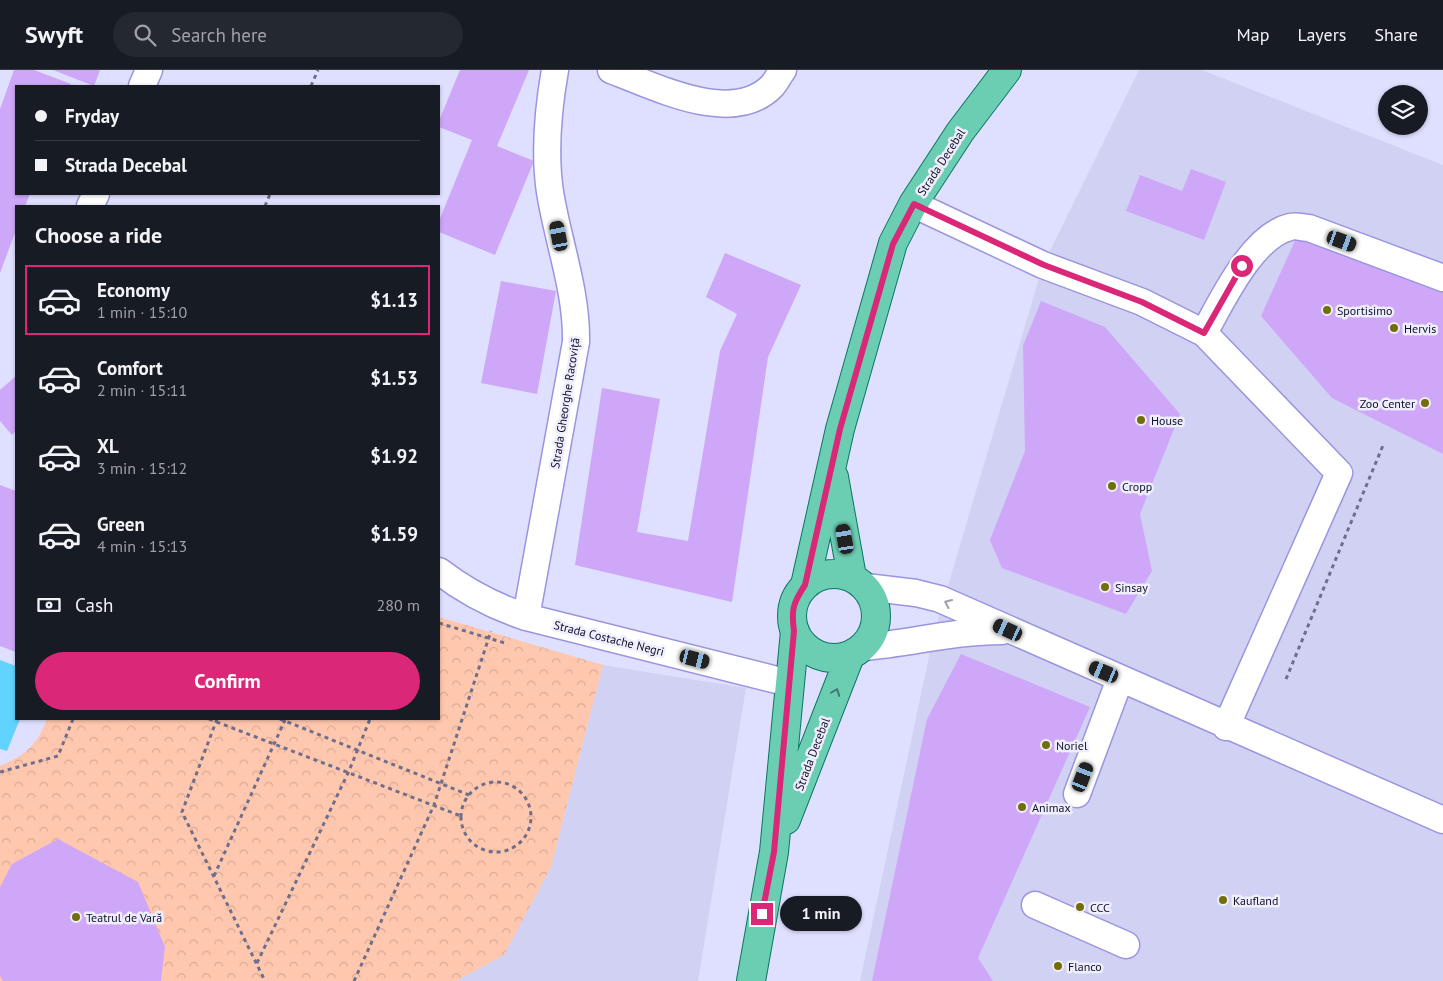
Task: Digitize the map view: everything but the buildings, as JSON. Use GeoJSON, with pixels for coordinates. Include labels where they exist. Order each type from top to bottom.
{"type":"FeatureCollection","features":[{"type":"Feature","properties":{"kind":"main road","name":"Strada Decebal"},"geometry":{"type":"LineString","coordinates":[[805,585],[831,463],[893,244],[914,204],[960,132],[1007,70]]}},
{"type":"Feature","properties":{"kind":"main road","name":"Strada Decebal"},"geometry":{"type":"LineString","coordinates":[[831,463],[859,582]]}},
{"type":"Feature","properties":{"kind":"main road"},"geometry":{"type":"LineString","coordinates":[[836,574],[859,582],[874,600],[877,617],[874,634],[857,651],[833,659],[817,655],[803,645],[794,631],[792,615],[795,599],[805,585],[819,576],[836,574]]}},
{"type":"Feature","properties":{"kind":"main road","name":"Strada Decebal"},"geometry":{"type":"LineString","coordinates":[[751,981],[774,852],[794,631]]}},
{"type":"Feature","properties":{"kind":"main road","name":"Strada Decebal"},"geometry":{"type":"LineString","coordinates":[[774,852],[857,651]]}},
{"type":"Feature","properties":{"kind":"street"},"geometry":{"type":"LineString","coordinates":[[142,85],[149,70]]}},
{"type":"Feature","properties":{"kind":"street","name":"Strada Gheorghe Racoviță"},"geometry":{"type":"LineString","coordinates":[[526,617],[576,342],[577,314],[550,190],[548,109],[555,70]]}},
{"type":"Feature","properties":{"kind":"street"},"geometry":{"type":"LineString","coordinates":[[611,70],[696,100],[720,105],[742,102],[760,95],[773,86],[783,70]]}},
{"type":"Feature","properties":{"kind":"street"},"geometry":{"type":"LineString","coordinates":[[914,204],[1044,265],[1142,302],[1204,333],[1339,473],[1226,727]]}},
{"type":"Feature","properties":{"kind":"street"},"geometry":{"type":"LineString","coordinates":[[1204,333],[1242,266],[1270,238],[1290,226],[1309,228],[1443,278]]}},
{"type":"Feature","properties":{"kind":"street","name":"Strada Costache Negri"},"geometry":{"type":"LineString","coordinates":[[440,572],[461,588],[495,607],[526,617],[789,683]]}},
{"type":"Feature","properties":{"kind":"street"},"geometry":{"type":"LineString","coordinates":[[859,582],[940,599],[1226,727],[1443,820]]}},
{"type":"Feature","properties":{"kind":"street"},"geometry":{"type":"LineString","coordinates":[[857,651],[968,630],[1008,630]]}},
{"type":"Feature","properties":{"kind":"street"},"geometry":{"type":"LineString","coordinates":[[1077,794],[1120,679]]}},
{"type":"Feature","properties":{"kind":"street"},"geometry":{"type":"LineString","coordinates":[[1035,905],[1126,945]]}},
{"type":"Feature","properties":{"kind":"path"},"geometry":{"type":"LineString","coordinates":[[311,85],[318,70]]}},
{"type":"Feature","properties":{"kind":"path"},"geometry":{"type":"LineString","coordinates":[[1286,679],[1384,443]]}},
{"type":"Feature","properties":{"kind":"path"},"geometry":{"type":"LineString","coordinates":[[354,981],[434,805],[490,638],[495,607]]}},
{"type":"Feature","properties":{"kind":"path"},"geometry":{"type":"LineString","coordinates":[[440,623],[508,644]]}},
{"type":"Feature","properties":{"kind":"path"},"geometry":{"type":"LineString","coordinates":[[0,772],[58,756],[73,720]]}},
{"type":"Feature","properties":{"kind":"path"},"geometry":{"type":"LineString","coordinates":[[266,981],[182,812],[217,720],[461,816]]}},
{"type":"Feature","properties":{"kind":"path"},"geometry":{"type":"LineString","coordinates":[[213,876],[285,720],[469,795]]}},
{"type":"Feature","properties":{"kind":"path"},"geometry":{"type":"LineString","coordinates":[[257,964],[349,772],[370,720]]}},
{"type":"Feature","properties":{"kind":"path"},"geometry":{"type":"LineString","coordinates":[[499,782],[511,785],[520,791],[527,801],[531,812],[529,828],[520,843],[510,849],[498,852],[476,845],[468,838],[461,816],[463,804],[469,795],[477,787],[499,782]]}},
{"type":"Feature","properties":{"kind":"shaded area"},"geometry":{"type":"Polygon","coordinates":[[[1139,70],[1202,70],[1443,165],[1443,981],[860,981],[934,633],[1043,265],[1139,70]]]}},
{"type":"Feature","properties":{"kind":"shaded area"},"geometry":{"type":"Polygon","coordinates":[[[603,665],[746,688],[698,981],[456,981],[551,867],[603,665]]]}},
{"type":"Feature","properties":{"kind":"green space"},"geometry":{"type":"Polygon","coordinates":[[[440,617],[603,665],[551,867],[504,955],[456,981],[0,981],[0,766],[17,758],[30,748],[47,720],[440,720],[440,617]]]}},
{"type":"Feature","properties":{"kind":"water"},"geometry":{"type":"Polygon","coordinates":[[[0,660],[15,666],[15,720],[20,720],[7,751],[0,749],[0,660]]]}},
{"type":"Feature","properties":{"kind":"place","name":"Sportisimo"},"geometry":{"type":"Point","coordinates":[1327,310]}},
{"type":"Feature","properties":{"kind":"place","name":"Hervis"},"geometry":{"type":"Point","coordinates":[1394,328]}},
{"type":"Feature","properties":{"kind":"place","name":"Zoo Center"},"geometry":{"type":"Point","coordinates":[1425,403]}},
{"type":"Feature","properties":{"kind":"place","name":"House"},"geometry":{"type":"Point","coordinates":[1141,420]}},
{"type":"Feature","properties":{"kind":"place","name":"Cropp"},"geometry":{"type":"Point","coordinates":[1112,486]}},
{"type":"Feature","properties":{"kind":"place","name":"Sinsay"},"geometry":{"type":"Point","coordinates":[1105,587]}},
{"type":"Feature","properties":{"kind":"place","name":"Noriel"},"geometry":{"type":"Point","coordinates":[1046,745]}},
{"type":"Feature","properties":{"kind":"place","name":"Animax"},"geometry":{"type":"Point","coordinates":[1022,807]}},
{"type":"Feature","properties":{"kind":"place","name":"Kaufland"},"geometry":{"type":"Point","coordinates":[1223,900]}},
{"type":"Feature","properties":{"kind":"place","name":"CCC"},"geometry":{"type":"Point","coordinates":[1080,907]}},
{"type":"Feature","properties":{"kind":"place","name":"Teatrul de Vară"},"geometry":{"type":"Point","coordinates":[76,917]}},
{"type":"Feature","properties":{"kind":"place","name":"Flanco"},"geometry":{"type":"Point","coordinates":[1058,966]}},
{"type":"Feature","properties":{"kind":"route"},"geometry":{"type":"LineString","coordinates":[[762,914],[774,852],[794,631],[792,615],[795,599],[805,585],[831,463],[893,244],[914,204],[1044,265],[1142,302],[1204,333],[1242,266]]}}]}
